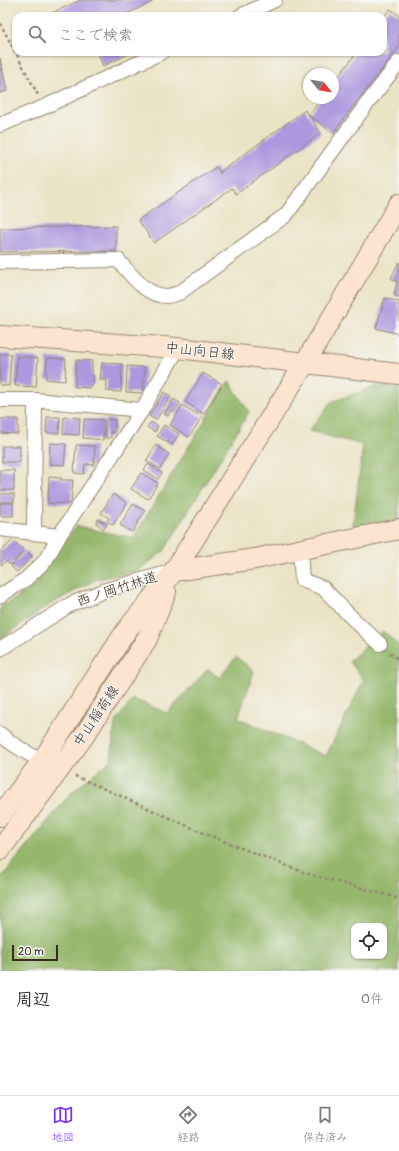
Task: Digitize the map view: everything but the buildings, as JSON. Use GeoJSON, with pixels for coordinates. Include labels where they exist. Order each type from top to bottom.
{"type":"FeatureCollection","features":[{"type":"Feature","properties":{"kind":"main road"},"geometry":{"type":"LineString","coordinates":[[174,571],[305,363],[399,204]]}},
{"type":"Feature","properties":{"kind":"main road","name":"中山向日線"},"geometry":{"type":"LineString","coordinates":[[0,336],[178,348],[399,374]]}},
{"type":"Feature","properties":{"kind":"main road"},"geometry":{"type":"LineString","coordinates":[[174,571],[255,559],[399,529]]}},
{"type":"Feature","properties":{"kind":"main road","name":"中山稲荷線"},"geometry":{"type":"LineString","coordinates":[[0,816],[42,761],[126,631],[174,571]]}},
{"type":"Feature","properties":{"kind":"main road","name":"中山稲荷線"},"geometry":{"type":"LineString","coordinates":[[0,850],[84,736],[147,639],[174,571]]}},
{"type":"Feature","properties":{"kind":"street"},"geometry":{"type":"LineString","coordinates":[[249,12],[275,0]]}},
{"type":"Feature","properties":{"kind":"street"},"geometry":{"type":"LineString","coordinates":[[0,125],[44,107],[153,56]]}},
{"type":"Feature","properties":{"kind":"street"},"geometry":{"type":"LineString","coordinates":[[0,262],[118,260],[136,280],[157,294],[168,296],[179,293],[286,215],[399,62]]}},
{"type":"Feature","properties":{"kind":"street"},"geometry":{"type":"LineString","coordinates":[[0,596],[26,579],[45,561],[59,536],[142,410],[178,348]]}},
{"type":"Feature","properties":{"kind":"street"},"geometry":{"type":"LineString","coordinates":[[0,400],[35,400],[142,410]]}},
{"type":"Feature","properties":{"kind":"street"},"geometry":{"type":"LineString","coordinates":[[34,533],[35,400]]}},
{"type":"Feature","properties":{"kind":"street"},"geometry":{"type":"LineString","coordinates":[[0,529],[59,536]]}},
{"type":"Feature","properties":{"kind":"street"},"geometry":{"type":"LineString","coordinates":[[300,550],[302,580],[323,588],[380,644]]}},
{"type":"Feature","properties":{"kind":"street","name":"西ノ岡竹林道"},"geometry":{"type":"LineString","coordinates":[[0,649],[70,604],[106,590],[174,571]]}},
{"type":"Feature","properties":{"kind":"street"},"geometry":{"type":"LineString","coordinates":[[0,734],[31,756],[60,769]]}},
{"type":"Feature","properties":{"kind":"path"},"geometry":{"type":"LineString","coordinates":[[0,23],[12,46]]}},
{"type":"Feature","properties":{"kind":"path"},"geometry":{"type":"LineString","coordinates":[[17,56],[44,107]]}},
{"type":"Feature","properties":{"kind":"path"},"geometry":{"type":"LineString","coordinates":[[60,769],[215,838],[308,874],[391,896],[399,900]]}},
{"type":"Feature","properties":{"kind":"green space"},"geometry":{"type":"Polygon","coordinates":[[[229,381],[249,412],[164,551],[138,571],[97,579],[49,605],[0,639],[0,608],[30,589],[77,526],[133,538],[229,381]]]}},
{"type":"Feature","properties":{"kind":"green space"},"geometry":{"type":"Polygon","coordinates":[[[377,386],[399,388],[399,525],[381,528],[353,526],[363,445],[309,431],[331,402],[377,386]]]}},
{"type":"Feature","properties":{"kind":"green space"},"geometry":{"type":"Polygon","coordinates":[[[383,631],[399,646],[399,971],[0,971],[0,879],[72,792],[111,760],[115,723],[133,699],[167,713],[208,669],[219,678],[236,657],[254,671],[238,718],[326,756],[364,680],[349,661],[383,631]]]}}]}
